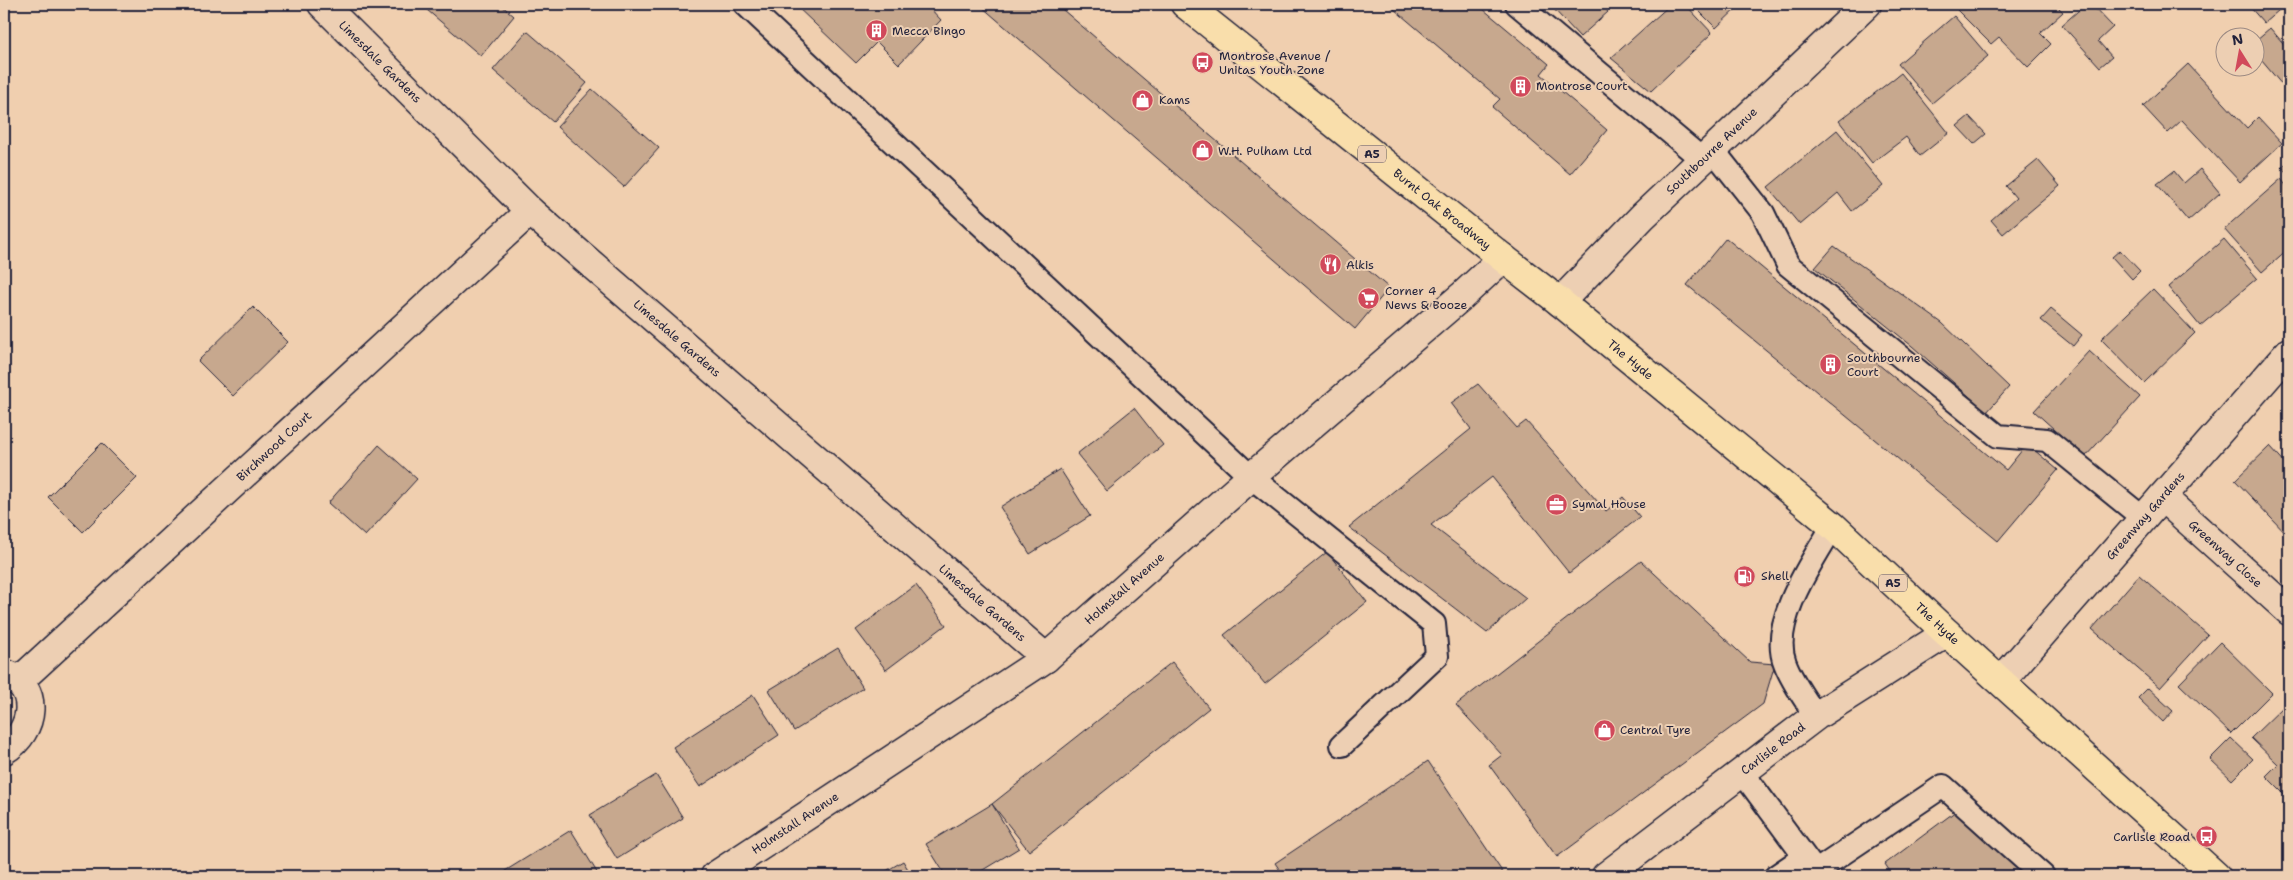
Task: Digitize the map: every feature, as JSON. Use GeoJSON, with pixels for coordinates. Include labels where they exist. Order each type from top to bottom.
{"type":"FeatureCollection","features":[{"type":"Feature","properties":{"kind":"main road","name":"Burnt Oak Broadway"},"geometry":{"type":"LineString","coordinates":[[1185,4],[1560,302]]}},
{"type":"Feature","properties":{"kind":"main road","name":"The Hyde"},"geometry":{"type":"LineString","coordinates":[[1560,302],[1833,526],[2216,876]]}},
{"type":"Feature","properties":{"kind":"street","name":"Limesdale Gardens"},"geometry":{"type":"LineString","coordinates":[[322,4],[530,212],[1046,658]]}},
{"type":"Feature","properties":{"kind":"street","name":"Southbourne Avenue"},"geometry":{"type":"LineString","coordinates":[[1560,302],[1644,216],[1867,4]]}},
{"type":"Feature","properties":{"kind":"street","name":"Birchwood Court"},"geometry":{"type":"LineString","coordinates":[[4,750],[13,745],[23,734],[28,722],[29,708],[26,694],[11,678],[530,212]]}},
{"type":"Feature","properties":{"kind":"street","name":"Holmstall Avenue"},"geometry":{"type":"LineString","coordinates":[[716,876],[1046,658],[1462,296],[1503,258]]}},
{"type":"Feature","properties":{"kind":"street","name":"Greenway Gardens"},"geometry":{"type":"LineString","coordinates":[[2002,680],[2289,352]]}},
{"type":"Feature","properties":{"kind":"street","name":"Greenway Close"},"geometry":{"type":"LineString","coordinates":[[2162,497],[2289,611]]}},
{"type":"Feature","properties":{"kind":"street","name":"Carlisle Road"},"geometry":{"type":"LineString","coordinates":[[1617,873],[1742,772],[1816,716],[1948,633]]}},
{"type":"Feature","properties":{"kind":"lane"},"geometry":{"type":"LineString","coordinates":[[745,4],[1251,478],[1434,624],[1437,656],[1342,745]]}},
{"type":"Feature","properties":{"kind":"lane"},"geometry":{"type":"LineString","coordinates":[[1517,4],[1708,155],[1763,213],[1788,265],[1998,436],[2047,440],[2144,518]]}},
{"type":"Feature","properties":{"kind":"lane"},"geometry":{"type":"LineString","coordinates":[[1816,716],[1784,662],[1780,640],[1792,602],[1833,526]]}},
{"type":"Feature","properties":{"kind":"lane"},"geometry":{"type":"LineString","coordinates":[[1742,772],[1813,868]]}},
{"type":"Feature","properties":{"kind":"lane"},"geometry":{"type":"LineString","coordinates":[[1776,876],[1813,868],[1943,786],[2043,876]]}},
{"type":"Feature","properties":{"kind":"building"},"geometry":{"type":"Polygon","coordinates":[[[420,4],[500,4],[514,16],[481,56],[420,4]]]}},
{"type":"Feature","properties":{"kind":"building","name":"Mecca Bingo"},"geometry":{"type":"Polygon","coordinates":[[[794,4],[926,4],[941,20],[899,64],[877,42],[856,63],[794,4]]]}},
{"type":"Feature","properties":{"kind":"building"},"geometry":{"type":"Polygon","coordinates":[[[983,4],[1056,4],[1389,288],[1355,329],[981,6],[983,4]]]}},
{"type":"Feature","properties":{"kind":"building","name":"Montrose Court"},"geometry":{"type":"Polygon","coordinates":[[[1388,4],[1477,4],[1549,64],[1541,74],[1607,130],[1570,174],[1492,107],[1500,99],[1388,4]]]}},
{"type":"Feature","properties":{"kind":"building"},"geometry":{"type":"Polygon","coordinates":[[[1549,4],[1600,4],[1608,12],[1580,37],[1549,4]]]}},
{"type":"Feature","properties":{"kind":"building"},"geometry":{"type":"Polygon","coordinates":[[[1671,4],[1685,4],[1712,33],[1651,91],[1611,58],[1671,4]]]}},
{"type":"Feature","properties":{"kind":"building"},"geometry":{"type":"Polygon","coordinates":[[[1692,4],[1741,4],[1716,28],[1692,4]]]}},
{"type":"Feature","properties":{"kind":"building"},"geometry":{"type":"Polygon","coordinates":[[[1963,4],[2055,4],[2063,12],[2040,33],[2051,44],[2028,67],[1999,37],[1991,44],[1957,10],[1963,4]]]}},
{"type":"Feature","properties":{"kind":"building"},"geometry":{"type":"Polygon","coordinates":[[[2086,4],[2091,4],[2113,27],[2098,41],[2112,57],[2100,67],[2062,25],[2086,4]]]}},
{"type":"Feature","properties":{"kind":"building"},"geometry":{"type":"Polygon","coordinates":[[[2252,4],[2286,4],[2264,23],[2249,6],[2252,4]]]}},
{"type":"Feature","properties":{"kind":"building"},"geometry":{"type":"Polygon","coordinates":[[[1954,16],[1988,56],[1932,103],[1898,64],[1954,16]]]}},
{"type":"Feature","properties":{"kind":"building"},"geometry":{"type":"Polygon","coordinates":[[[2270,28],[2289,50],[2289,93],[2266,66],[2266,31],[2270,28]]]}},
{"type":"Feature","properties":{"kind":"building"},"geometry":{"type":"Polygon","coordinates":[[[527,31],[587,83],[553,122],[493,70],[527,31]]]}},
{"type":"Feature","properties":{"kind":"building"},"geometry":{"type":"Polygon","coordinates":[[[2188,64],[2247,128],[2258,117],[2282,143],[2240,182],[2182,120],[2168,133],[2143,106],[2188,64]]]}},
{"type":"Feature","properties":{"kind":"building"},"geometry":{"type":"Polygon","coordinates":[[[1901,73],[1949,133],[1920,156],[1906,137],[1872,163],[1839,121],[1901,73]]]}},
{"type":"Feature","properties":{"kind":"building"},"geometry":{"type":"Polygon","coordinates":[[[592,89],[659,148],[624,187],[557,127],[592,89]]]}},
{"type":"Feature","properties":{"kind":"building"},"geometry":{"type":"Polygon","coordinates":[[[2289,101],[2289,114],[2283,107],[2289,101]]]}},
{"type":"Feature","properties":{"kind":"building"},"geometry":{"type":"Polygon","coordinates":[[[1969,116],[1986,134],[1974,144],[1957,126],[1969,116]]]}},
{"type":"Feature","properties":{"kind":"building"},"geometry":{"type":"Polygon","coordinates":[[[1837,130],[1883,186],[1852,211],[1838,193],[1800,225],[1768,187],[1837,130]]]}},
{"type":"Feature","properties":{"kind":"building"},"geometry":{"type":"Polygon","coordinates":[[[2038,160],[2060,186],[2003,234],[1991,220],[2016,198],[2006,186],[2038,160]]]}},
{"type":"Feature","properties":{"kind":"building"},"geometry":{"type":"Polygon","coordinates":[[[2289,161],[2289,175],[2282,167],[2289,161]]]}},
{"type":"Feature","properties":{"kind":"building"},"geometry":{"type":"Polygon","coordinates":[[[2200,169],[2220,193],[2188,221],[2157,184],[2174,171],[2184,183],[2200,169]]]}},
{"type":"Feature","properties":{"kind":"building"},"geometry":{"type":"Polygon","coordinates":[[[2281,179],[2289,189],[2289,248],[2262,272],[2224,229],[2281,179]]]}},
{"type":"Feature","properties":{"kind":"building","name":"Southbourne Court"},"geometry":{"type":"Polygon","coordinates":[[[1726,238],[2006,470],[2027,444],[2058,470],[1998,541],[1687,285],[1726,238]]]}},
{"type":"Feature","properties":{"kind":"building"},"geometry":{"type":"Polygon","coordinates":[[[2224,239],[2257,278],[2200,326],[2168,287],[2224,239]]]}},
{"type":"Feature","properties":{"kind":"building"},"geometry":{"type":"Polygon","coordinates":[[[1834,246],[1942,323],[2009,387],[1987,412],[1912,346],[1815,268],[1834,246]]]}},
{"type":"Feature","properties":{"kind":"building"},"geometry":{"type":"Polygon","coordinates":[[[2120,250],[2140,271],[2132,279],[2112,257],[2120,250]]]}},
{"type":"Feature","properties":{"kind":"building"},"geometry":{"type":"Polygon","coordinates":[[[2153,289],[2195,333],[2144,383],[2101,339],[2153,289]]]}},
{"type":"Feature","properties":{"kind":"building"},"geometry":{"type":"Polygon","coordinates":[[[253,307],[288,342],[233,396],[198,361],[253,307]]]}},
{"type":"Feature","properties":{"kind":"building"},"geometry":{"type":"Polygon","coordinates":[[[2051,309],[2082,335],[2073,346],[2041,320],[2051,309]]]}},
{"type":"Feature","properties":{"kind":"building"},"geometry":{"type":"Polygon","coordinates":[[[2089,351],[2140,397],[2085,457],[2034,411],[2089,351]]]}},
{"type":"Feature","properties":{"kind":"building","name":"Symal House"},"geometry":{"type":"Polygon","coordinates":[[[1478,384],[1517,428],[1526,421],[1606,511],[1623,497],[1640,517],[1569,573],[1492,477],[1431,525],[1526,598],[1487,633],[1349,527],[1471,429],[1451,403],[1478,384]]]}},
{"type":"Feature","properties":{"kind":"building"},"geometry":{"type":"Polygon","coordinates":[[[1134,408],[1163,445],[1107,491],[1077,454],[1134,408]]]}},
{"type":"Feature","properties":{"kind":"building"},"geometry":{"type":"Polygon","coordinates":[[[102,443],[137,478],[83,532],[48,497],[102,443]]]}},
{"type":"Feature","properties":{"kind":"building"},"geometry":{"type":"Polygon","coordinates":[[[379,445],[417,479],[365,536],[328,503],[379,445]]]}},
{"type":"Feature","properties":{"kind":"building"},"geometry":{"type":"Polygon","coordinates":[[[2270,446],[2289,467],[2289,537],[2235,480],[2270,446]]]}},
{"type":"Feature","properties":{"kind":"building"},"geometry":{"type":"Polygon","coordinates":[[[1060,469],[1090,516],[1030,554],[1000,507],[1060,469]]]}},
{"type":"Feature","properties":{"kind":"building"},"geometry":{"type":"Polygon","coordinates":[[[1327,552],[1367,602],[1265,684],[1224,635],[1327,552]]]}},
{"type":"Feature","properties":{"kind":"building","name":"Central Tyre"},"geometry":{"type":"Polygon","coordinates":[[[1641,561],[1750,662],[1775,664],[1763,704],[1557,857],[1489,765],[1502,755],[1456,705],[1641,561]]]}},
{"type":"Feature","properties":{"kind":"building"},"geometry":{"type":"Polygon","coordinates":[[[2139,575],[2208,635],[2160,688],[2092,629],[2139,575]]]}},
{"type":"Feature","properties":{"kind":"building"},"geometry":{"type":"Polygon","coordinates":[[[916,585],[946,625],[886,670],[856,630],[916,585]]]}},
{"type":"Feature","properties":{"kind":"building"},"geometry":{"type":"Polygon","coordinates":[[[2220,642],[2272,693],[2231,734],[2179,684],[2220,642]]]}},
{"type":"Feature","properties":{"kind":"building"},"geometry":{"type":"Polygon","coordinates":[[[838,648],[863,688],[794,731],[769,690],[838,648]]]}},
{"type":"Feature","properties":{"kind":"building"},"geometry":{"type":"Polygon","coordinates":[[[1172,662],[1209,708],[1029,851],[992,804],[1172,662]]]}},
{"type":"Feature","properties":{"kind":"building"},"geometry":{"type":"Polygon","coordinates":[[[2148,688],[2173,711],[2163,722],[2138,698],[2148,688]]]}},
{"type":"Feature","properties":{"kind":"building"},"geometry":{"type":"Polygon","coordinates":[[[753,695],[779,735],[700,787],[673,747],[753,695]]]}},
{"type":"Feature","properties":{"kind":"building"},"geometry":{"type":"Polygon","coordinates":[[[2285,705],[2289,709],[2289,799],[2266,776],[2278,764],[2251,738],[2285,705]]]}},
{"type":"Feature","properties":{"kind":"building"},"geometry":{"type":"Polygon","coordinates":[[[2231,738],[2253,759],[2232,780],[2210,759],[2231,738]]]}},
{"type":"Feature","properties":{"kind":"building"},"geometry":{"type":"Polygon","coordinates":[[[1428,761],[1505,876],[1284,876],[1275,863],[1428,761]]]}},
{"type":"Feature","properties":{"kind":"building"},"geometry":{"type":"Polygon","coordinates":[[[656,775],[683,818],[617,859],[590,815],[656,775]]]}},
{"type":"Feature","properties":{"kind":"building"},"geometry":{"type":"Polygon","coordinates":[[[992,804],[1019,848],[973,876],[946,876],[926,844],[992,804]]]}},
{"type":"Feature","properties":{"kind":"building"},"geometry":{"type":"Polygon","coordinates":[[[1956,811],[2025,876],[1893,876],[1885,864],[1956,811]]]}},
{"type":"Feature","properties":{"kind":"building"},"geometry":{"type":"Polygon","coordinates":[[[571,830],[598,874],[595,876],[508,876],[505,871],[571,830]]]}},
{"type":"Feature","properties":{"kind":"building"},"geometry":{"type":"Polygon","coordinates":[[[903,861],[912,876],[878,876],[903,861]]]}},
{"type":"Feature","properties":{"kind":"place","name":"Mecca Bingo"},"geometry":{"type":"Point","coordinates":[876,31]}},
{"type":"Feature","properties":{"kind":"place","name":"Montrose Avenue / Unitas Youth Zone"},"geometry":{"type":"Point","coordinates":[1203,63]}},
{"type":"Feature","properties":{"kind":"place","name":"Montrose Court"},"geometry":{"type":"Point","coordinates":[1520,86]}},
{"type":"Feature","properties":{"kind":"place","name":"Kams"},"geometry":{"type":"Point","coordinates":[1143,100]}},
{"type":"Feature","properties":{"kind":"place","name":"W.H. Pulham Ltd"},"geometry":{"type":"Point","coordinates":[1202,151]}},
{"type":"Feature","properties":{"kind":"place","name":"Alkis"},"geometry":{"type":"Point","coordinates":[1330,265]}},
{"type":"Feature","properties":{"kind":"place","name":"Corner 4 News & Booze"},"geometry":{"type":"Point","coordinates":[1369,298]}},
{"type":"Feature","properties":{"kind":"place","name":"Southbourne Court"},"geometry":{"type":"Point","coordinates":[1831,365]}},
{"type":"Feature","properties":{"kind":"place","name":"Symal House"},"geometry":{"type":"Point","coordinates":[1556,504]}},
{"type":"Feature","properties":{"kind":"place","name":"Shell"},"geometry":{"type":"Point","coordinates":[1745,576]}},
{"type":"Feature","properties":{"kind":"place","name":"Central Tyre"},"geometry":{"type":"Point","coordinates":[1604,730]}},
{"type":"Feature","properties":{"kind":"place","name":"Carlisle Road"},"geometry":{"type":"Point","coordinates":[2206,837]}}]}
